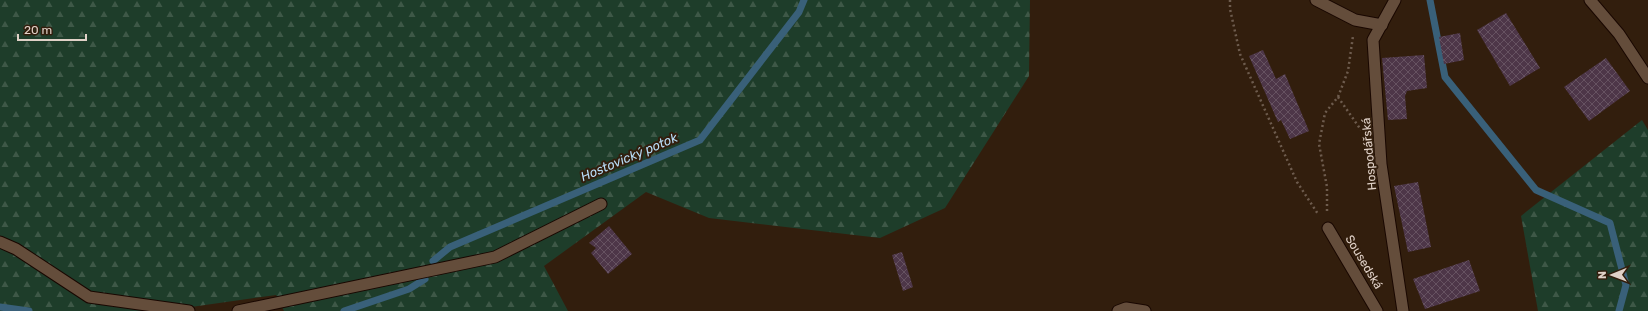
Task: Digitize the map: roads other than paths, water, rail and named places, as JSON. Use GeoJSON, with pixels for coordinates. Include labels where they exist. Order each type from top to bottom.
{"type":"FeatureCollection","features":[{"type":"Feature","properties":{"kind":"street"},"geometry":{"type":"LineString","coordinates":[[1316,0],[1355,20],[1382,25]]}},
{"type":"Feature","properties":{"kind":"street","name":"Hospodářská"},"geometry":{"type":"LineString","coordinates":[[1395,0],[1373,40],[1381,164],[1403,311]]}},
{"type":"Feature","properties":{"kind":"street"},"geometry":{"type":"LineString","coordinates":[[1590,0],[1619,34],[1648,78]]}},
{"type":"Feature","properties":{"kind":"street"},"geometry":{"type":"LineString","coordinates":[[238,311],[495,257],[601,204]]}},
{"type":"Feature","properties":{"kind":"street","name":"Sousedská"},"geometry":{"type":"LineString","coordinates":[[1328,228],[1376,311]]}},
{"type":"Feature","properties":{"kind":"street"},"geometry":{"type":"LineString","coordinates":[[0,242],[16,249],[89,297],[188,311]]}},
{"type":"Feature","properties":{"kind":"street"},"geometry":{"type":"LineString","coordinates":[[1118,311],[1126,308],[1144,311]]}},
{"type":"Feature","properties":{"kind":"waterway","name":"Hostovický potok"},"geometry":{"type":"LineString","coordinates":[[433,261],[450,247],[700,140],[799,12],[804,0]]}},
{"type":"Feature","properties":{"kind":"waterway"},"geometry":{"type":"LineString","coordinates":[[1430,0],[1445,77],[1536,190],[1610,223],[1626,285],[1619,311]]}},
{"type":"Feature","properties":{"kind":"waterway","name":"Hostovický potok"},"geometry":{"type":"LineString","coordinates":[[344,311],[409,289],[425,279]]}},
{"type":"Feature","properties":{"kind":"waterway","name":"Hostovický potok"},"geometry":{"type":"LineString","coordinates":[[0,307],[29,311]]}}]}
